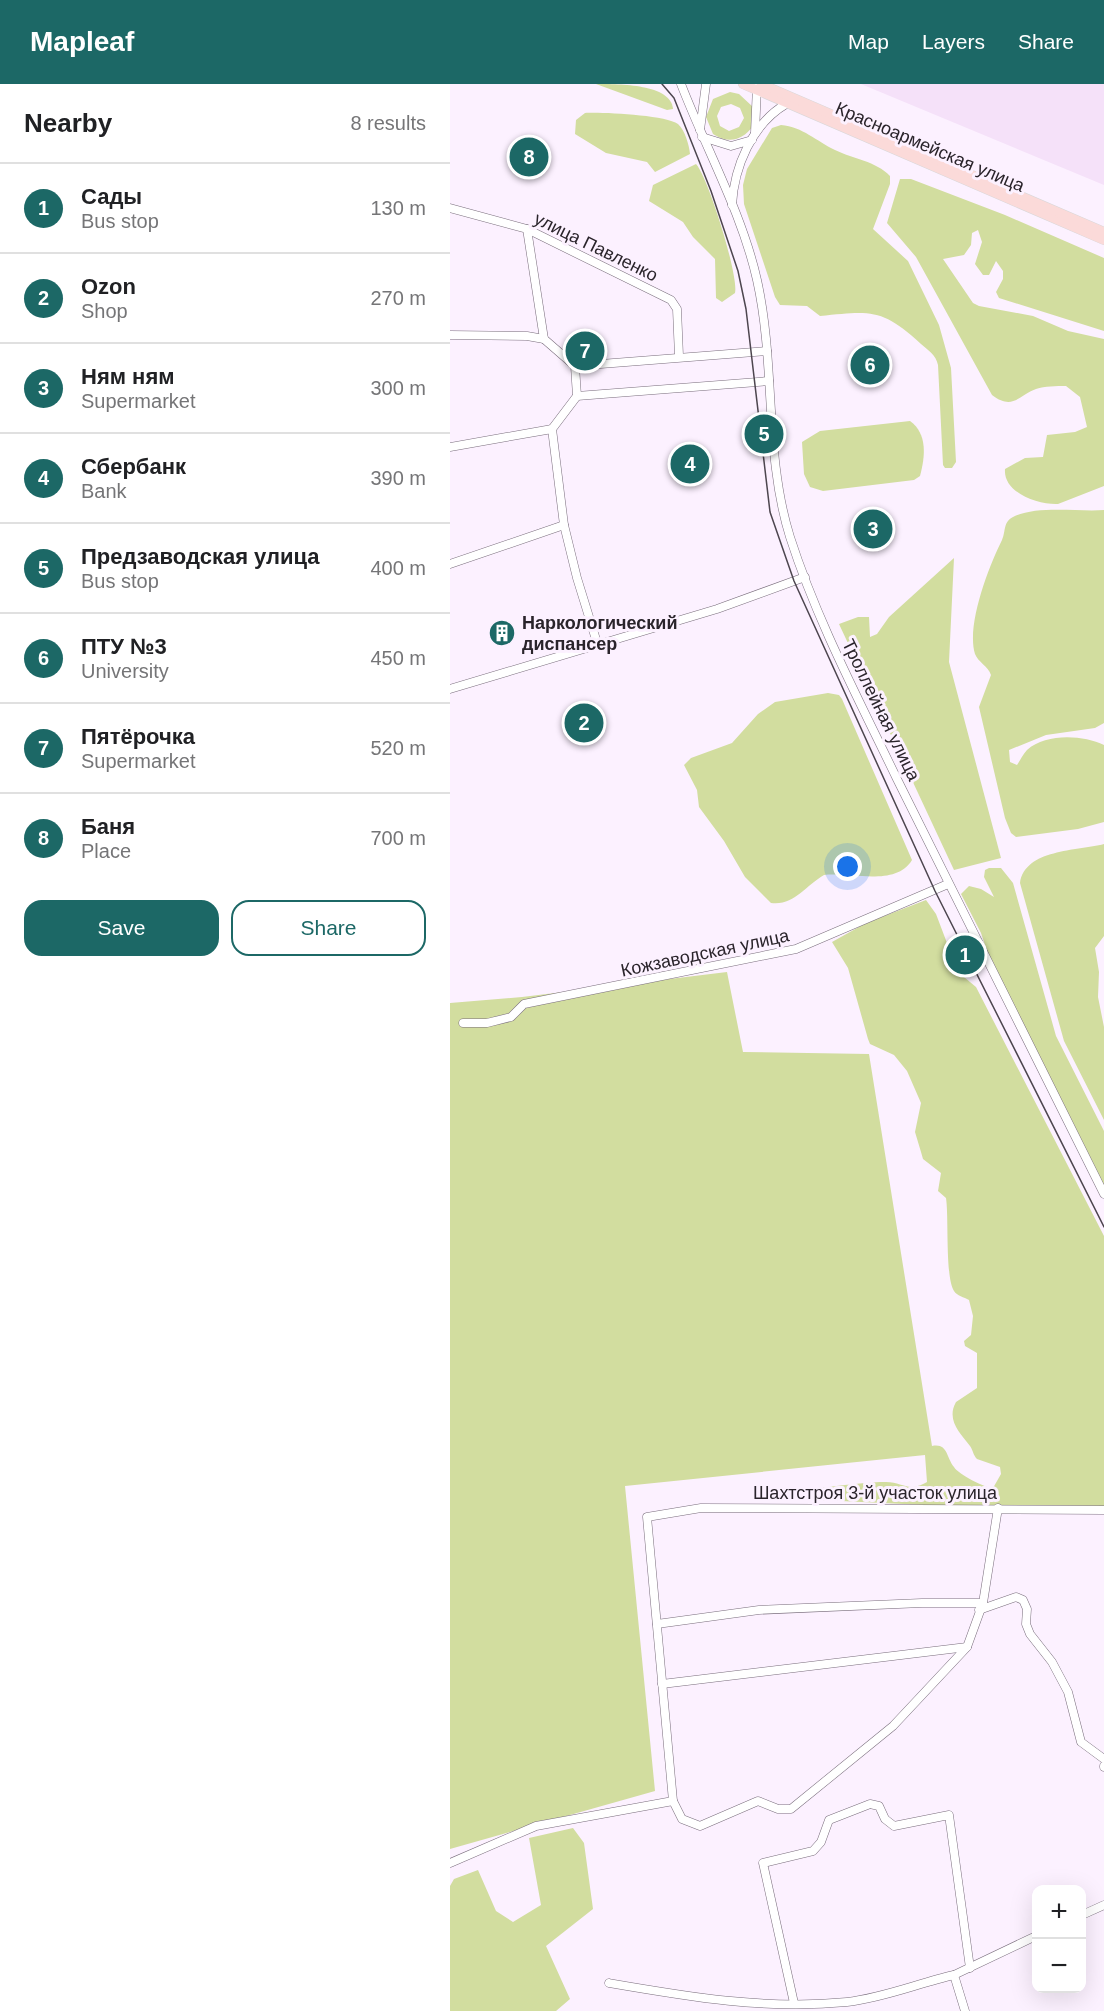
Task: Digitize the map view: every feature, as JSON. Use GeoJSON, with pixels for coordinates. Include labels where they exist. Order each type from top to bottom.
{"type":"FeatureCollection","features":[{"type":"Feature","properties":{"kind":"main road","name":"Красноармейская улица"},"geometry":{"type":"LineString","coordinates":[[743,84],[759,86],[1104,232]]}},
{"type":"Feature","properties":{"kind":"main road","name":"Красноармейская улица"},"geometry":{"type":"LineString","coordinates":[[759,86],[786,104],[1104,240]]}},
{"type":"Feature","properties":{"kind":"street","name":"Троллейная улица"},"geometry":{"type":"LineString","coordinates":[[681,84],[732,207],[757,280],[779,490],[790,537],[844,668],[948,885],[1104,1194]]}},
{"type":"Feature","properties":{"kind":"street"},"geometry":{"type":"LineString","coordinates":[[706,84],[701,134],[731,146],[753,137]]}},
{"type":"Feature","properties":{"kind":"street"},"geometry":{"type":"LineString","coordinates":[[753,137],[759,86]]}},
{"type":"Feature","properties":{"kind":"street"},"geometry":{"type":"LineString","coordinates":[[732,207],[735,176],[753,137],[775,111],[786,104]]}},
{"type":"Feature","properties":{"kind":"street","name":"улица Павленко"},"geometry":{"type":"LineString","coordinates":[[450,208],[527,229],[671,300],[677,309],[680,357]]}},
{"type":"Feature","properties":{"kind":"street"},"geometry":{"type":"LineString","coordinates":[[527,229],[544,339]]}},
{"type":"Feature","properties":{"kind":"street"},"geometry":{"type":"LineString","coordinates":[[450,335],[528,336],[544,339],[575,366],[577,396],[552,429],[450,447]]}},
{"type":"Feature","properties":{"kind":"street"},"geometry":{"type":"LineString","coordinates":[[575,366],[766,351]]}},
{"type":"Feature","properties":{"kind":"street"},"geometry":{"type":"LineString","coordinates":[[577,396],[769,381]]}},
{"type":"Feature","properties":{"kind":"street"},"geometry":{"type":"LineString","coordinates":[[552,429],[564,525],[598,646]]}},
{"type":"Feature","properties":{"kind":"street"},"geometry":{"type":"LineString","coordinates":[[450,564],[564,525]]}},
{"type":"Feature","properties":{"kind":"street"},"geometry":{"type":"LineString","coordinates":[[450,689],[717,609],[805,576]]}},
{"type":"Feature","properties":{"kind":"street","name":"Кожзаводская улица"},"geometry":{"type":"LineString","coordinates":[[463,1023],[487,1023],[511,1017],[524,1004],[796,949],[948,885]]}},
{"type":"Feature","properties":{"kind":"street","name":"Шахтстроя 3-й участок улица"},"geometry":{"type":"LineString","coordinates":[[657,1624],[647,1516],[701,1508],[1104,1510]]}},
{"type":"Feature","properties":{"kind":"street"},"geometry":{"type":"LineString","coordinates":[[998,1508],[981,1607],[967,1647],[903,1716],[817,1786],[797,1807],[783,1810],[758,1801],[700,1826],[682,1819],[673,1801],[657,1624],[759,1610],[922,1603],[981,1607],[1016,1597],[1023,1600],[1027,1609],[1027,1629],[1052,1662],[1068,1692],[1082,1742],[1104,1759]]}},
{"type":"Feature","properties":{"kind":"street"},"geometry":{"type":"LineString","coordinates":[[662,1684],[967,1647]]}},
{"type":"Feature","properties":{"kind":"street"},"geometry":{"type":"LineString","coordinates":[[450,1863],[536,1826],[673,1801]]}},
{"type":"Feature","properties":{"kind":"street"},"geometry":{"type":"LineString","coordinates":[[794,2003],[763,1863],[813,1851],[821,1842],[829,1820],[870,1804],[879,1806],[885,1819],[894,1827],[949,1815],[970,1968]]}},
{"type":"Feature","properties":{"kind":"street"},"geometry":{"type":"LineString","coordinates":[[1086,1913],[1104,1905]]}},
{"type":"Feature","properties":{"kind":"street"},"geometry":{"type":"LineString","coordinates":[[609,1983],[706,2000],[750,2005],[848,2002],[954,1975],[1032,1938]]}},
{"type":"Feature","properties":{"kind":"street"},"geometry":{"type":"LineString","coordinates":[[954,1975],[965,2011]]}},
{"type":"Feature","properties":{"kind":"shaded area"},"geometry":{"type":"Polygon","coordinates":[[[861,84],[1104,84],[1104,185],[861,84]]]}},
{"type":"Feature","properties":{"kind":"green space"},"geometry":{"type":"Polygon","coordinates":[[[596,84],[630,85],[654,90],[670,101],[673,109],[667,110],[596,84]]]}},
{"type":"Feature","properties":{"kind":"green space"},"geometry":{"type":"Polygon","coordinates":[[[730,92],[739,94],[753,107],[753,126],[739,138],[729,140],[713,134],[706,117],[713,99],[730,92]],[[731,104],[721,107],[717,116],[720,126],[729,131],[739,127],[744,118],[740,108],[731,104]]]}},
{"type":"Feature","properties":{"kind":"green space"},"geometry":{"type":"Polygon","coordinates":[[[585,113],[633,115],[671,121],[683,130],[690,154],[655,172],[647,162],[606,153],[575,134],[576,120],[585,113]]]}},
{"type":"Feature","properties":{"kind":"green space"},"geometry":{"type":"Polygon","coordinates":[[[781,125],[803,131],[835,150],[878,167],[890,176],[890,184],[873,229],[908,261],[939,325],[951,368],[956,462],[952,468],[945,468],[943,465],[938,365],[931,353],[908,332],[885,318],[864,313],[820,316],[807,306],[780,305],[775,297],[744,204],[743,185],[747,169],[772,128],[781,125]]]}},
{"type":"Feature","properties":{"kind":"green space"},"geometry":{"type":"Polygon","coordinates":[[[696,164],[715,206],[728,248],[735,283],[735,293],[722,302],[716,298],[715,259],[693,237],[683,222],[649,201],[653,185],[696,164]]]}},
{"type":"Feature","properties":{"kind":"green space"},"geometry":{"type":"Polygon","coordinates":[[[900,179],[911,179],[1005,215],[1104,258],[1104,331],[999,298],[996,292],[1003,279],[1003,271],[996,261],[989,275],[983,275],[975,264],[982,242],[978,230],[972,233],[971,245],[964,255],[943,259],[973,303],[979,306],[1033,316],[1068,331],[1104,339],[1104,486],[1058,504],[1050,504],[1032,500],[1010,485],[1005,469],[1025,458],[1043,457],[1047,435],[1075,432],[1087,427],[1080,397],[1066,386],[1039,388],[1011,402],[999,400],[992,395],[916,257],[887,223],[900,179]]]}},
{"type":"Feature","properties":{"kind":"green space"},"geometry":{"type":"Polygon","coordinates":[[[910,421],[920,432],[924,446],[920,476],[914,480],[823,491],[810,487],[804,474],[802,442],[820,431],[910,421]]]}},
{"type":"Feature","properties":{"kind":"green space"},"geometry":{"type":"Polygon","coordinates":[[[1104,510],[1104,723],[1095,728],[1046,735],[1009,750],[1010,762],[1017,765],[1027,750],[1035,744],[1054,738],[1086,739],[1104,745],[1104,822],[1078,829],[1016,837],[1011,833],[1005,818],[979,707],[991,675],[976,657],[973,642],[980,596],[1006,524],[1010,519],[1033,511],[1104,510]]]}},
{"type":"Feature","properties":{"kind":"green space"},"geometry":{"type":"Polygon","coordinates":[[[954,558],[949,662],[1001,858],[954,870],[839,624],[858,617],[869,617],[870,637],[877,634],[889,617],[954,558]]]}},
{"type":"Feature","properties":{"kind":"green space"},"geometry":{"type":"Polygon","coordinates":[[[828,693],[839,695],[842,699],[912,860],[905,868],[884,876],[824,875],[793,898],[771,903],[745,877],[724,841],[699,807],[697,790],[684,765],[691,758],[732,743],[758,714],[775,702],[828,693]]]}},
{"type":"Feature","properties":{"kind":"green space"},"geometry":{"type":"Polygon","coordinates":[[[1104,844],[1104,936],[1095,948],[1099,972],[1098,997],[1104,1027],[1104,1120],[1064,1041],[1020,883],[1024,872],[1031,864],[1042,858],[1067,850],[1104,844]]]}},
{"type":"Feature","properties":{"kind":"green space"},"geometry":{"type":"Polygon","coordinates":[[[1001,868],[1013,883],[1056,1036],[1104,1131],[1104,1191],[991,963],[981,933],[961,894],[969,886],[981,889],[994,897],[984,877],[985,870],[1001,868]]]}},
{"type":"Feature","properties":{"kind":"green space"},"geometry":{"type":"Polygon","coordinates":[[[926,900],[936,914],[958,972],[976,987],[1104,1236],[1104,1506],[924,1505],[799,1499],[805,1491],[844,1485],[892,1482],[915,1487],[927,1482],[925,1455],[625,1486],[655,1791],[450,1849],[450,1003],[522,997],[727,972],[743,1052],[869,1054],[932,1446],[944,1449],[954,1467],[961,1473],[978,1483],[993,1488],[1001,1474],[1000,1467],[977,1459],[953,1420],[953,1409],[956,1402],[977,1388],[977,1353],[965,1346],[964,1341],[971,1335],[973,1316],[969,1300],[955,1293],[951,1284],[946,1198],[938,1191],[941,1173],[923,1159],[915,1132],[921,1103],[907,1071],[894,1055],[870,1044],[848,968],[832,942],[866,923],[926,900]]]}},
{"type":"Feature","properties":{"kind":"green space"},"geometry":{"type":"Polygon","coordinates":[[[573,1828],[584,1843],[593,1909],[546,1946],[570,1999],[556,2011],[450,2011],[450,1886],[454,1879],[478,1870],[496,1911],[513,1922],[541,1905],[529,1838],[573,1828]]]}},
{"type":"Feature","properties":{"kind":"tram line"},"geometry":{"type":"LineString","coordinates":[[662,84],[674,98],[711,191],[738,271],[746,309],[770,512],[794,581],[935,891],[1104,1227]]}},
{"type":"Feature","properties":{"kind":"place","name":"Баня"},"geometry":{"type":"Point","coordinates":[529,157]}},
{"type":"Feature","properties":{"kind":"place","name":"Пятёрочка"},"geometry":{"type":"Point","coordinates":[585,351]}},
{"type":"Feature","properties":{"kind":"place","name":"ПТУ №3"},"geometry":{"type":"Point","coordinates":[870,365]}},
{"type":"Feature","properties":{"kind":"place","name":"Предзаводская улица"},"geometry":{"type":"Point","coordinates":[764,434]}},
{"type":"Feature","properties":{"kind":"place","name":"Сбербанк"},"geometry":{"type":"Point","coordinates":[690,464]}},
{"type":"Feature","properties":{"kind":"place","name":"Ням ням"},"geometry":{"type":"Point","coordinates":[873,529]}},
{"type":"Feature","properties":{"kind":"place","name":"Наркологический диспансер"},"geometry":{"type":"Point","coordinates":[502,633]}},
{"type":"Feature","properties":{"kind":"place","name":"Ozon"},"geometry":{"type":"Point","coordinates":[584,723]}},
{"type":"Feature","properties":{"kind":"place","name":"Сады"},"geometry":{"type":"Point","coordinates":[965,955]}}]}
